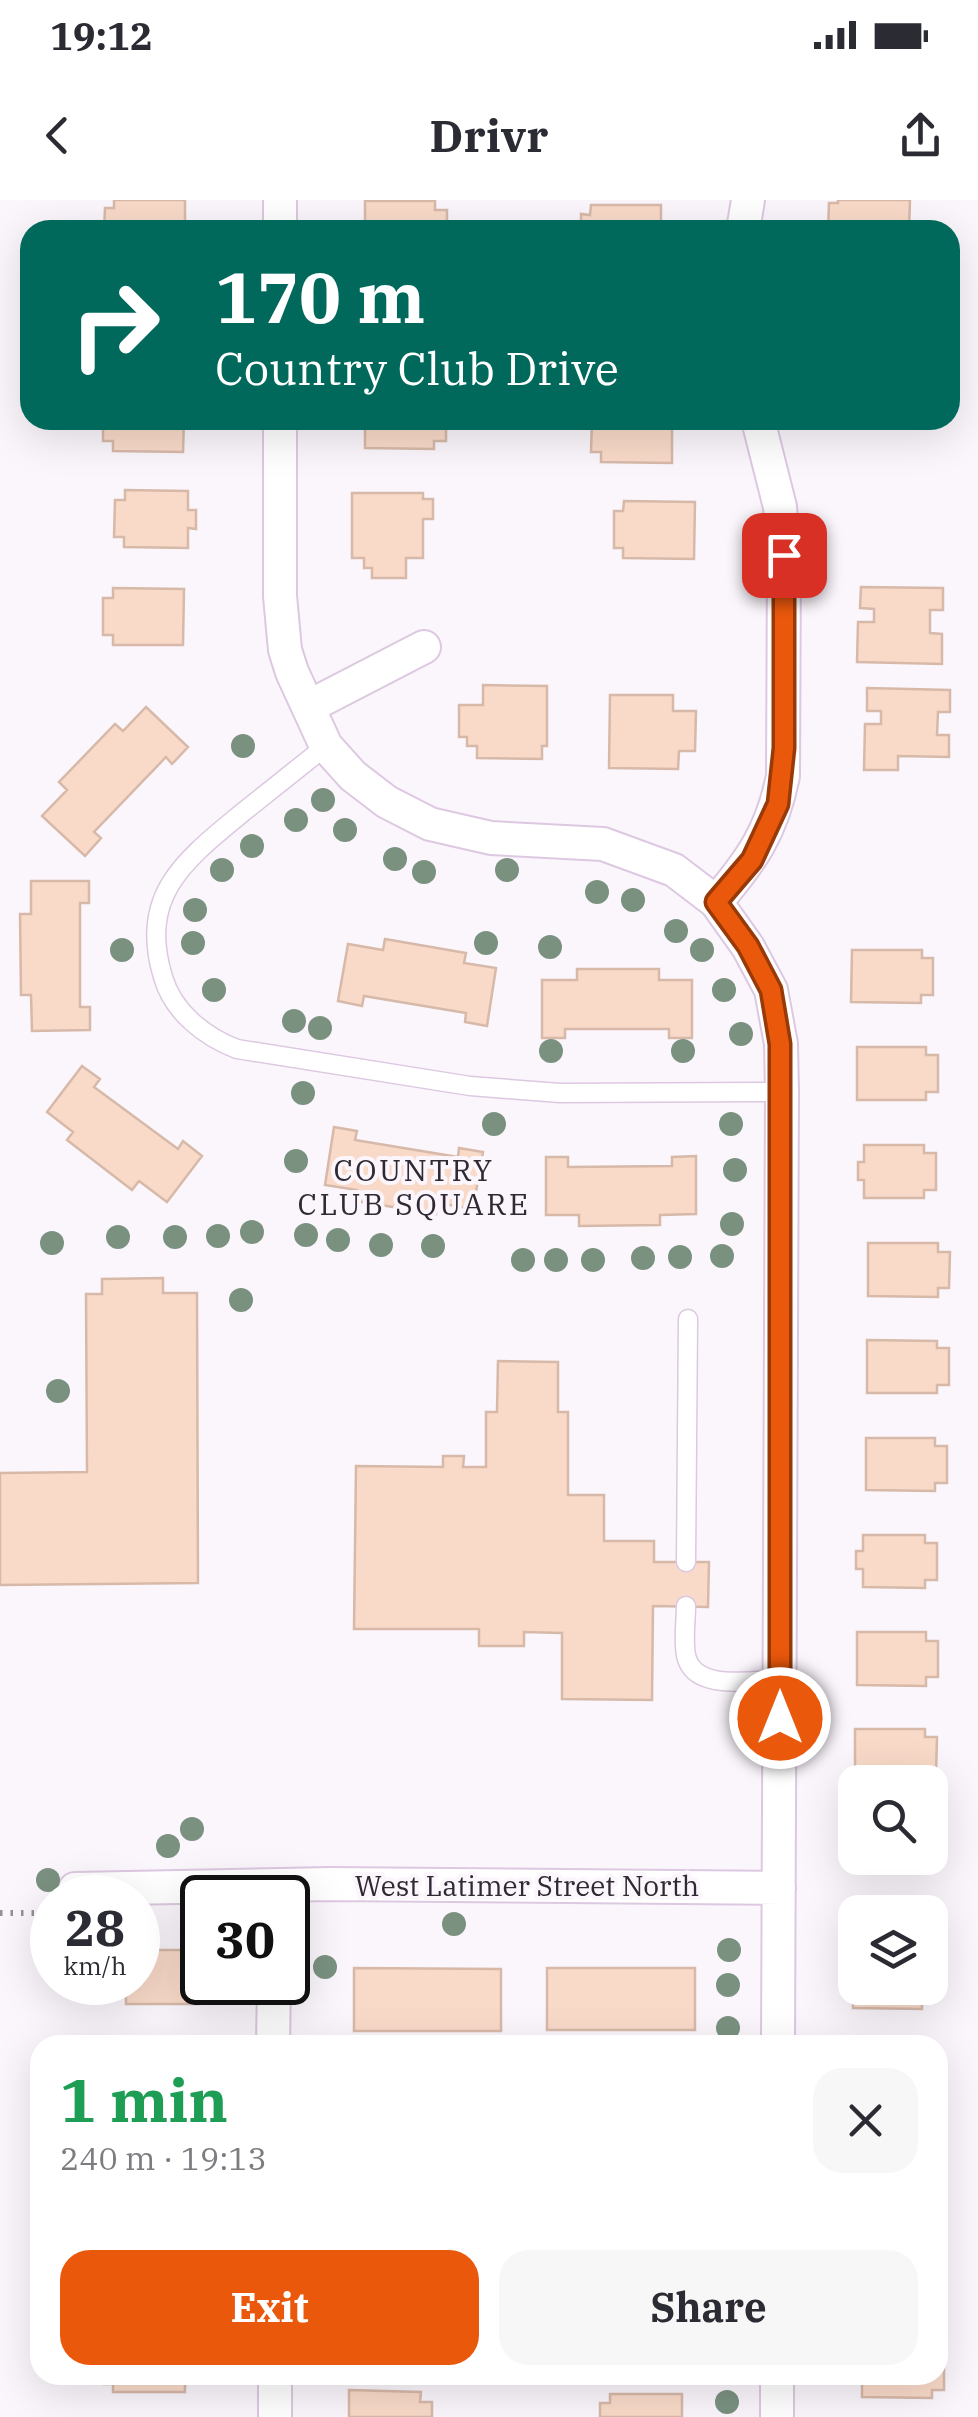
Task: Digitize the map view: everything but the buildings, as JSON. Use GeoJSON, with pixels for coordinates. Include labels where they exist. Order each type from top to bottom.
{"type":"FeatureCollection","features":[{"type":"Feature","properties":{"kind":"street"},"geometry":{"type":"LineString","coordinates":[[280,430],[280,596],[285,650],[326,746],[353,776],[387,802],[430,824],[491,838],[564,840],[618,847],[674,870],[716,902],[748,946],[771,990],[780,1044],[782,1092],[778,2035]]}},
{"type":"Feature","properties":{"kind":"street"},"geometry":{"type":"LineString","coordinates":[[716,902],[752,860],[766,835],[783,776],[784,555],[780,507],[761,430]]}},
{"type":"Feature","properties":{"kind":"street"},"geometry":{"type":"LineString","coordinates":[[308,707],[424,647]]}},
{"type":"Feature","properties":{"kind":"street","name":"West Latimer Street North"},"geometry":{"type":"LineString","coordinates":[[310,1891],[779,1888]]}},
{"type":"Feature","properties":{"kind":"street"},"geometry":{"type":"LineString","coordinates":[[273,2035],[274,2005]]}},
{"type":"Feature","properties":{"kind":"street"},"geometry":{"type":"LineString","coordinates":[[275,2385],[275,2417]]}},
{"type":"Feature","properties":{"kind":"street"},"geometry":{"type":"LineString","coordinates":[[776,2417],[777,2385]]}},
{"type":"Feature","properties":{"kind":"lane"},"geometry":{"type":"LineString","coordinates":[[326,746],[189,857],[168,884],[159,906],[157,958],[165,985],[180,1008],[212,1040],[237,1048],[470,1086],[560,1093],[782,1092]]}},
{"type":"Feature","properties":{"kind":"lane"},"geometry":{"type":"LineString","coordinates":[[686,1562],[688,1318]]}},
{"type":"Feature","properties":{"kind":"lane"},"geometry":{"type":"LineString","coordinates":[[686,1606],[685,1653],[690,1669],[703,1678],[716,1680],[780,1680]]}},
{"type":"Feature","properties":{"kind":"path"},"geometry":{"type":"LineString","coordinates":[[0,1913],[30,1913]]}},
{"type":"Feature","properties":{"kind":"district","name":"COUNTRY CLUB SQUARE"},"geometry":{"type":"Point","coordinates":[414,1188]}},
{"type":"Feature","properties":{"kind":"route"},"geometry":{"type":"LineString","coordinates":[[780,1718],[780,1044],[771,990],[748,946],[716,902],[752,860],[778,804],[784,748],[784,555]]}}]}
